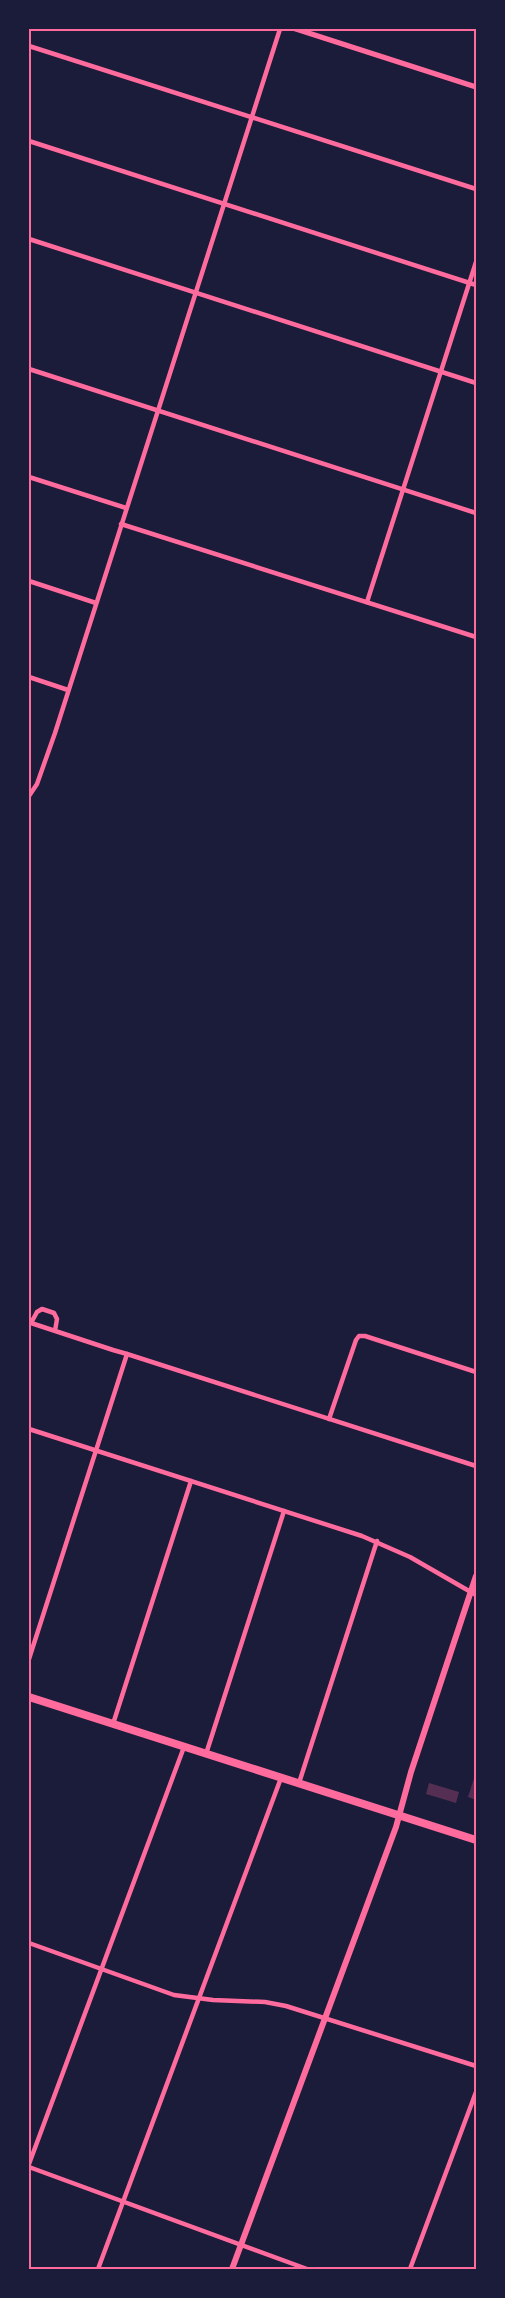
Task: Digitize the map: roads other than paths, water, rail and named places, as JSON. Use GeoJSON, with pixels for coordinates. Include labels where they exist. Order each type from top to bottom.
{"type":"FeatureCollection","features":[{"type":"Feature","properties":{"kind":"main road"},"geometry":{"type":"LineString","coordinates":[[232,2269],[399,1816],[411,1772],[474,1593],[476,1576]]}},
{"type":"Feature","properties":{"kind":"main road"},"geometry":{"type":"LineString","coordinates":[[29,1697],[476,1840]]}},
{"type":"Feature","properties":{"kind":"street"},"geometry":{"type":"LineString","coordinates":[[29,796],[37,784],[68,690],[280,29]]}},
{"type":"Feature","properties":{"kind":"street"},"geometry":{"type":"LineString","coordinates":[[296,29],[476,87]]}},
{"type":"Feature","properties":{"kind":"street"},"geometry":{"type":"LineString","coordinates":[[29,46],[476,189]]}},
{"type":"Feature","properties":{"kind":"street"},"geometry":{"type":"LineString","coordinates":[[29,141],[476,285]]}},
{"type":"Feature","properties":{"kind":"street"},"geometry":{"type":"LineString","coordinates":[[29,240],[476,383]]}},
{"type":"Feature","properties":{"kind":"street"},"geometry":{"type":"LineString","coordinates":[[367,602],[476,262]]}},
{"type":"Feature","properties":{"kind":"street"},"geometry":{"type":"LineString","coordinates":[[29,369],[476,512]]}},
{"type":"Feature","properties":{"kind":"street"},"geometry":{"type":"LineString","coordinates":[[29,477],[126,508]]}},
{"type":"Feature","properties":{"kind":"street"},"geometry":{"type":"LineString","coordinates":[[121,524],[476,637]]}},
{"type":"Feature","properties":{"kind":"street"},"geometry":{"type":"LineString","coordinates":[[29,581],[96,603]]}},
{"type":"Feature","properties":{"kind":"street"},"geometry":{"type":"LineString","coordinates":[[29,677],[68,690]]}},
{"type":"Feature","properties":{"kind":"street"},"geometry":{"type":"LineString","coordinates":[[55,1331],[57,1319],[51,1311],[42,1309],[37,1312],[31,1324],[476,1466]]}},
{"type":"Feature","properties":{"kind":"street"},"geometry":{"type":"LineString","coordinates":[[329,1419],[359,1336],[365,1336],[476,1372]]}},
{"type":"Feature","properties":{"kind":"street"},"geometry":{"type":"LineString","coordinates":[[29,1659],[126,1354]]}},
{"type":"Feature","properties":{"kind":"street"},"geometry":{"type":"LineString","coordinates":[[29,1429],[377,1541],[416,1560],[474,1593]]}},
{"type":"Feature","properties":{"kind":"street"},"geometry":{"type":"LineString","coordinates":[[113,1724],[191,1481]]}},
{"type":"Feature","properties":{"kind":"street"},"geometry":{"type":"LineString","coordinates":[[206,1754],[284,1511]]}},
{"type":"Feature","properties":{"kind":"street"},"geometry":{"type":"LineString","coordinates":[[299,1783],[377,1541]]}},
{"type":"Feature","properties":{"kind":"street"},"geometry":{"type":"LineString","coordinates":[[184,1747],[29,2166],[307,2269]]}},
{"type":"Feature","properties":{"kind":"street"},"geometry":{"type":"LineString","coordinates":[[98,2269],[281,1778]]}},
{"type":"Feature","properties":{"kind":"street"},"geometry":{"type":"LineString","coordinates":[[29,1943],[161,1992],[199,1999],[276,2004],[476,2066]]}},
{"type":"Feature","properties":{"kind":"street"},"geometry":{"type":"LineString","coordinates":[[410,2269],[476,2092]]}}]}
